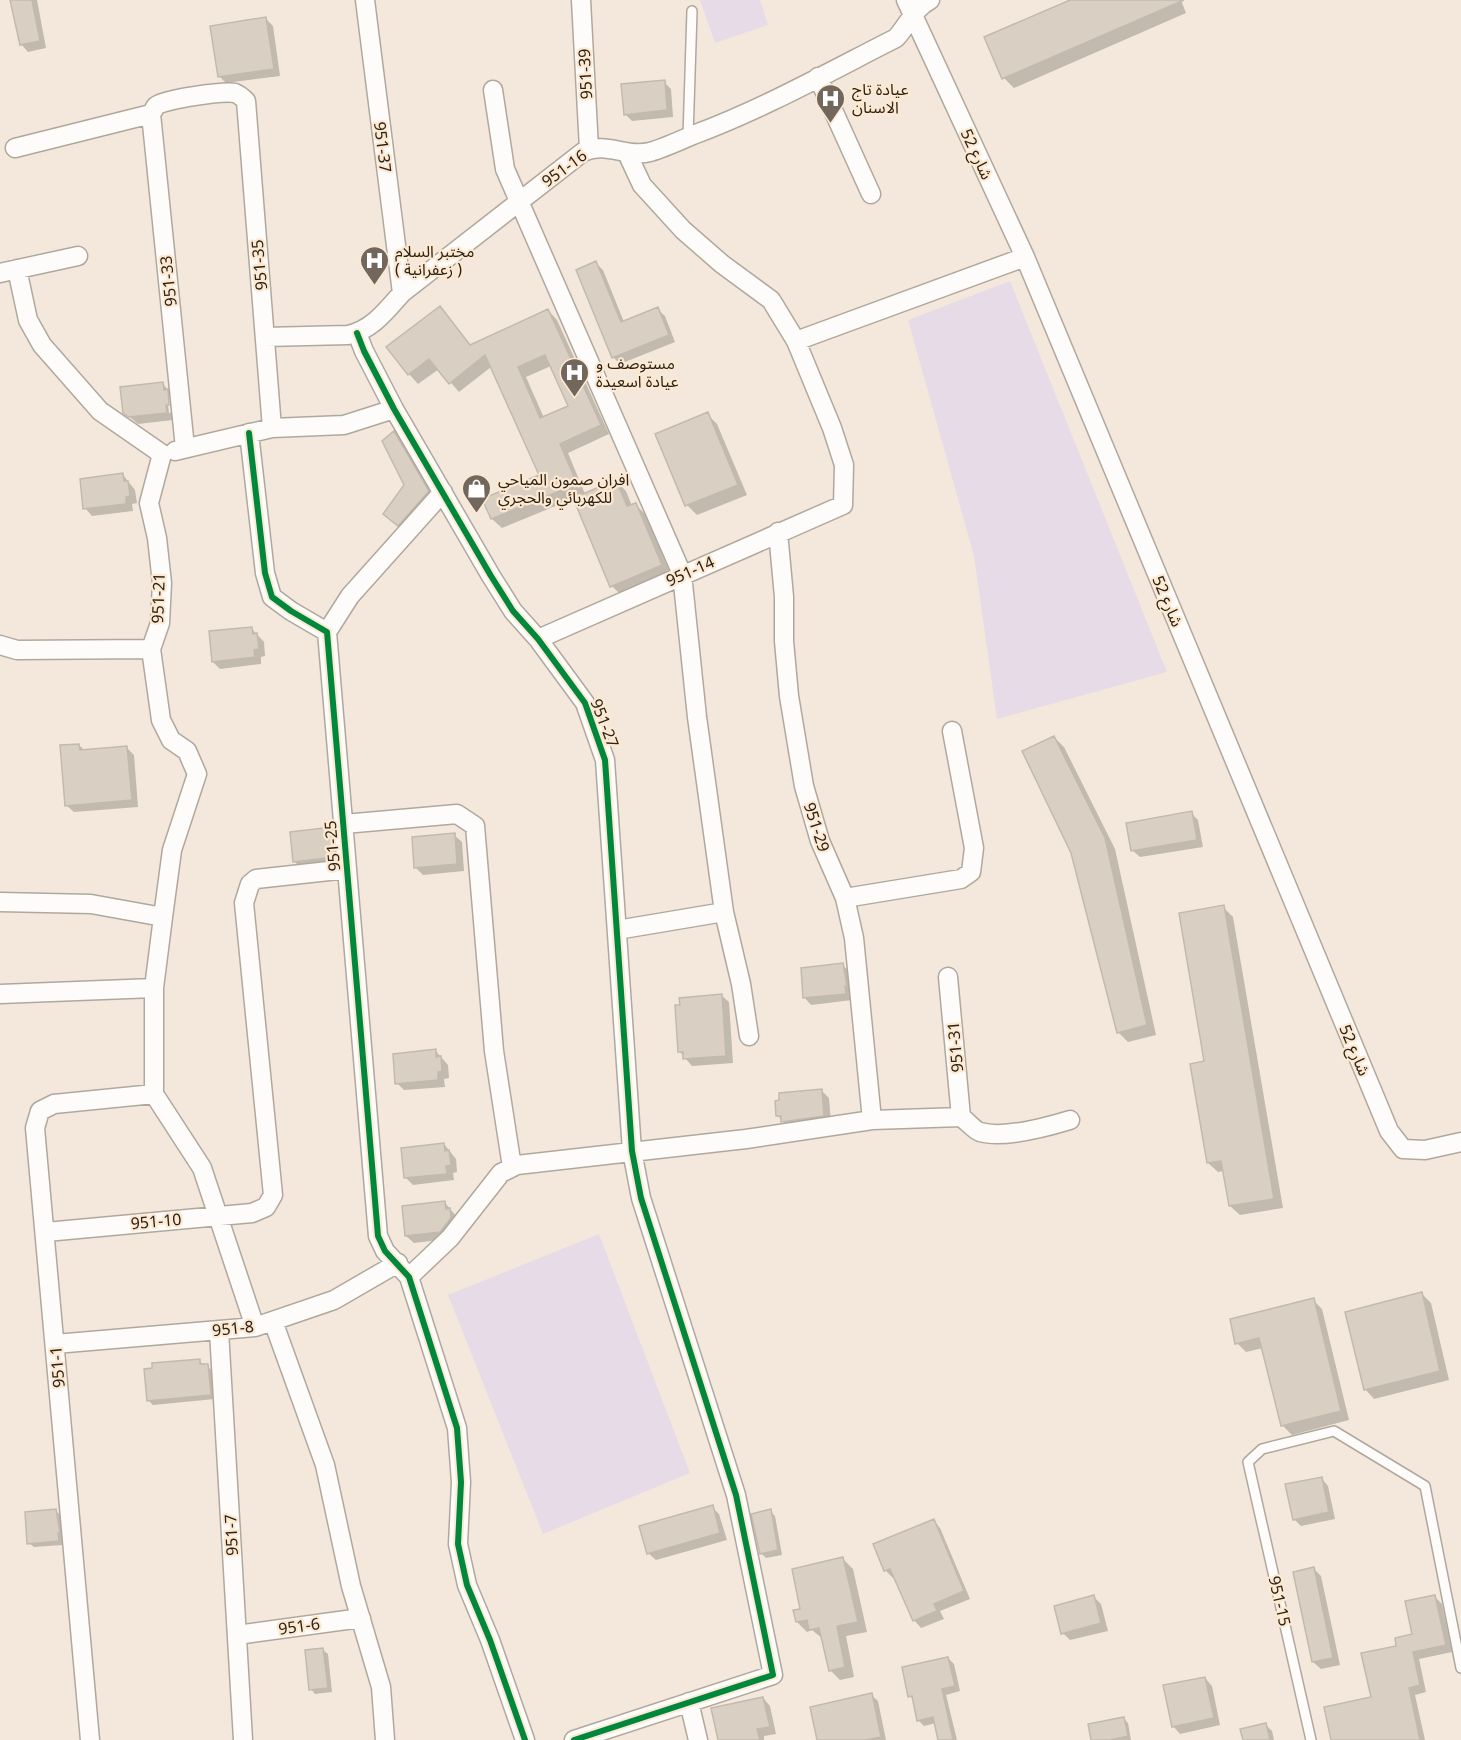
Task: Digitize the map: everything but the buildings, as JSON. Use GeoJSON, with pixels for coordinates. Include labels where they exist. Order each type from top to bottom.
{"type":"FeatureCollection","features":[{"type":"Feature","properties":{"kind":"street","name":"951-37"},"geometry":{"type":"LineString","coordinates":[[365,0],[402,293]]}},
{"type":"Feature","properties":{"kind":"street","name":"951-39"},"geometry":{"type":"LineString","coordinates":[[581,0],[590,149]]}},
{"type":"Feature","properties":{"kind":"street","name":"951-16"},"geometry":{"type":"LineString","coordinates":[[265,337],[357,333],[378,320],[402,293],[519,201],[590,149],[604,147],[627,153],[651,152],[728,122],[896,38],[910,8],[917,8],[930,0]]}},
{"type":"Feature","properties":{"kind":"street","name":"شارع 52"},"geometry":{"type":"LineString","coordinates":[[910,8],[1025,258],[1389,1131],[1403,1149],[1425,1150],[1461,1142]]}},
{"type":"Feature","properties":{"kind":"street"},"geometry":{"type":"LineString","coordinates":[[818,77],[871,194]]}},
{"type":"Feature","properties":{"kind":"street"},"geometry":{"type":"LineString","coordinates":[[493,90],[505,169],[682,574],[697,717],[724,912],[741,984],[749,1036]]}},
{"type":"Feature","properties":{"kind":"street","name":"951-35"},"geometry":{"type":"LineString","coordinates":[[151,114],[156,106],[168,101],[219,94],[234,93],[246,102],[272,428]]}},
{"type":"Feature","properties":{"kind":"street"},"geometry":{"type":"LineString","coordinates":[[15,148],[151,114]]}},
{"type":"Feature","properties":{"kind":"street","name":"951-33"},"geometry":{"type":"LineString","coordinates":[[151,114],[185,448]]}},
{"type":"Feature","properties":{"kind":"street"},"geometry":{"type":"LineString","coordinates":[[627,153],[642,185],[682,230],[722,264],[771,300],[796,341],[1025,258]]}},
{"type":"Feature","properties":{"kind":"street"},"geometry":{"type":"LineString","coordinates":[[78,256],[9,271],[28,320],[42,345],[100,411],[162,454],[272,428],[344,425],[394,409]]}},
{"type":"Feature","properties":{"kind":"street","name":"951-27"},"geometry":{"type":"LineString","coordinates":[[357,333],[394,409],[490,576],[513,611],[538,639],[585,703],[605,760],[632,1151],[641,1198],[736,1495],[773,1675],[689,1702]]}},
{"type":"Feature","properties":{"kind":"street","name":"951-14"},"geometry":{"type":"LineString","coordinates":[[538,639],[843,505],[844,465],[832,428],[796,341]]}},
{"type":"Feature","properties":{"kind":"street"},"geometry":{"type":"LineString","coordinates":[[249,433],[265,573],[272,597],[327,632],[350,596],[443,492]]}},
{"type":"Feature","properties":{"kind":"street","name":"951-21"},"geometry":{"type":"LineString","coordinates":[[162,454],[149,503],[157,538],[162,583],[160,623],[151,649],[161,720],[171,740],[188,751],[197,774],[172,850],[163,917]]}},
{"type":"Feature","properties":{"kind":"street","name":"951-29"},"geometry":{"type":"LineString","coordinates":[[778,532],[789,696],[804,786],[820,842],[845,898],[854,938],[872,1120]]}},
{"type":"Feature","properties":{"kind":"street","name":"951-25"},"geometry":{"type":"LineString","coordinates":[[327,632],[378,1236],[385,1251],[403,1270]]}},
{"type":"Feature","properties":{"kind":"street"},"geometry":{"type":"LineString","coordinates":[[0,645],[17,650],[151,649]]}},
{"type":"Feature","properties":{"kind":"street"},"geometry":{"type":"LineString","coordinates":[[845,898],[961,879],[971,872],[974,848],[952,731]]}},
{"type":"Feature","properties":{"kind":"street"},"geometry":{"type":"LineString","coordinates":[[344,824],[457,814],[475,826],[494,1051],[512,1167],[872,1120],[961,1118],[978,1132],[1002,1133],[1041,1128],[1070,1120]]}},
{"type":"Feature","properties":{"kind":"street","name":"951-10"},"geometry":{"type":"LineString","coordinates":[[46,1232],[252,1213],[266,1207],[273,1195],[244,903],[250,884],[256,879],[347,869]]}},
{"type":"Feature","properties":{"kind":"street"},"geometry":{"type":"LineString","coordinates":[[0,902],[91,904],[163,917],[154,988],[154,1094],[202,1168],[255,1328]]}},
{"type":"Feature","properties":{"kind":"street"},"geometry":{"type":"LineString","coordinates":[[617,930],[724,912]]}},
{"type":"Feature","properties":{"kind":"street","name":"951-31"},"geometry":{"type":"LineString","coordinates":[[948,977],[961,1118]]}},
{"type":"Feature","properties":{"kind":"street"},"geometry":{"type":"LineString","coordinates":[[0,994],[154,988]]}},
{"type":"Feature","properties":{"kind":"street","name":"951-1"},"geometry":{"type":"LineString","coordinates":[[90,1740],[35,1128],[40,1112],[54,1104],[154,1094]]}},
{"type":"Feature","properties":{"kind":"street","name":"951-8"},"geometry":{"type":"LineString","coordinates":[[55,1344],[255,1328],[334,1300],[403,1270],[450,1238],[501,1173],[512,1167]]}},
{"type":"Feature","properties":{"kind":"street"},"geometry":{"type":"LineString","coordinates":[[403,1270],[457,1428],[461,1482],[458,1544],[467,1585],[490,1640],[525,1740]]}},
{"type":"Feature","properties":{"kind":"street"},"geometry":{"type":"LineString","coordinates":[[273,1321],[325,1465],[351,1586],[381,1687],[385,1740]]}},
{"type":"Feature","properties":{"kind":"street","name":"951-7"},"geometry":{"type":"LineString","coordinates":[[219,1330],[243,1740]]}},
{"type":"Feature","properties":{"kind":"street","name":"951-6"},"geometry":{"type":"LineString","coordinates":[[237,1635],[361,1618]]}},
{"type":"Feature","properties":{"kind":"street"},"geometry":{"type":"LineString","coordinates":[[574,1740],[689,1702],[698,1740]]}},
{"type":"Feature","properties":{"kind":"lane"},"geometry":{"type":"LineString","coordinates":[[688,137],[692,11]]}},
{"type":"Feature","properties":{"kind":"lane","name":"951-15"},"geometry":{"type":"LineString","coordinates":[[1311,1740],[1248,1462],[1262,1449],[1334,1431],[1425,1486],[1461,1668]]}},
{"type":"Feature","properties":{"kind":"shaded area"},"geometry":{"type":"Polygon","coordinates":[[[700,0],[760,0],[768,25],[715,43],[700,0]]]}},
{"type":"Feature","properties":{"kind":"shaded area"},"geometry":{"type":"Polygon","coordinates":[[[1010,281],[1167,672],[997,719],[974,556],[908,320],[1010,281]]]}},
{"type":"Feature","properties":{"kind":"shaded area"},"geometry":{"type":"Polygon","coordinates":[[[599,1234],[690,1473],[543,1534],[448,1295],[599,1234]]]}},
{"type":"Feature","properties":{"kind":"cycle path"},"geometry":{"type":"LineString","coordinates":[[357,333],[394,409],[491,576],[513,611],[538,639],[585,703],[605,760],[632,1151],[641,1198],[736,1495],[773,1675],[574,1740]]}},
{"type":"Feature","properties":{"kind":"cycle path"},"geometry":{"type":"LineString","coordinates":[[249,433],[265,573],[272,597],[327,632],[378,1236],[385,1251],[409,1277],[457,1428],[461,1482],[458,1544],[467,1585],[490,1640],[525,1740]]}},
{"type":"Feature","properties":{"kind":"place","name":"عيادة تاج الاسنان"},"geometry":{"type":"Point","coordinates":[831,124]}},
{"type":"Feature","properties":{"kind":"place","name":"مختبر السلام ( زعفرانية )"},"geometry":{"type":"Point","coordinates":[374,286]}},
{"type":"Feature","properties":{"kind":"place","name":"مستوصف و عيادة اسعيدة"},"geometry":{"type":"Point","coordinates":[575,398]}},
{"type":"Feature","properties":{"kind":"place","name":"افران صمون المياحي للكهربائي والحجري"},"geometry":{"type":"Point","coordinates":[477,514]}}]}
